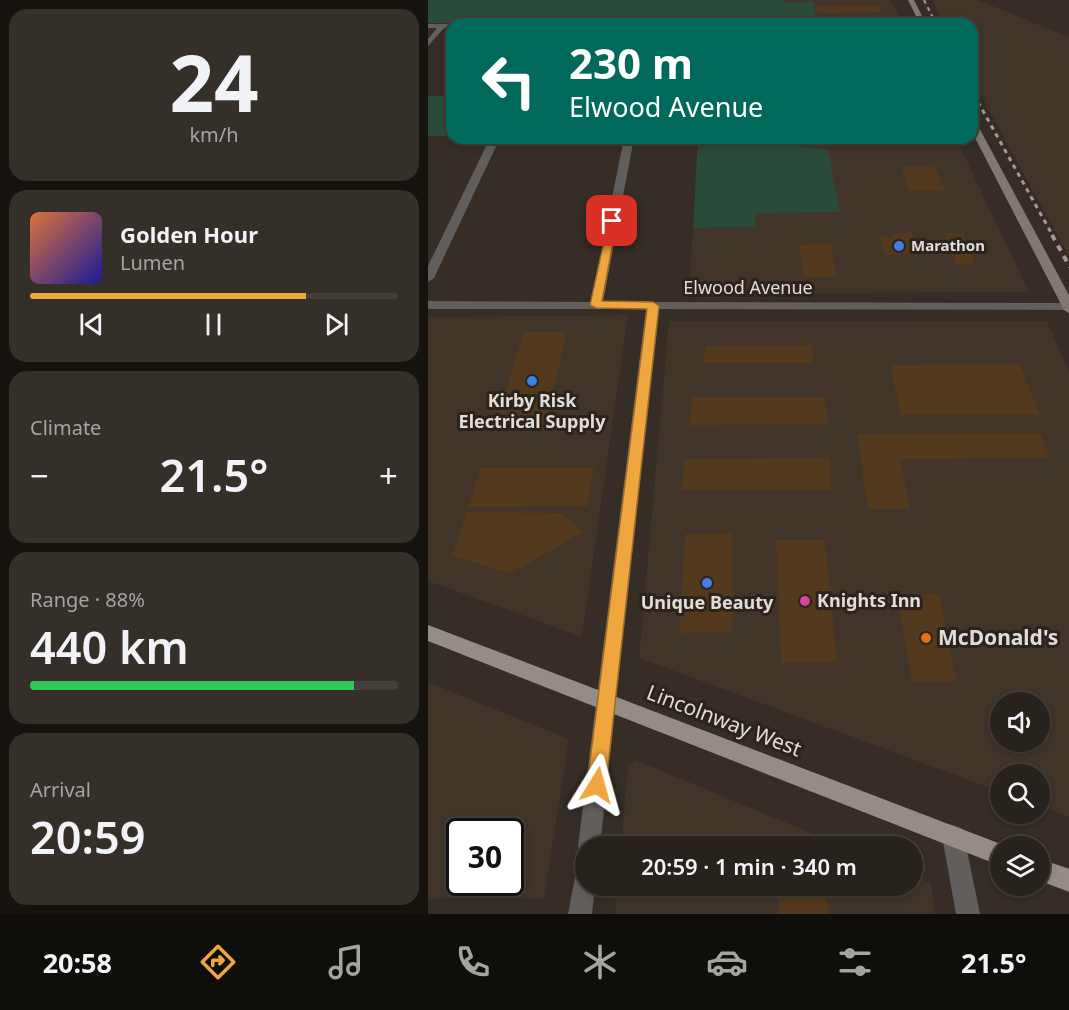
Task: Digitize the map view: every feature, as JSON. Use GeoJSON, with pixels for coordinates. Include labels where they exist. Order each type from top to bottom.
{"type":"FeatureCollection","features":[{"type":"Feature","properties":{"kind":"main road","name":"Lincolnway West"},"geometry":{"type":"LineString","coordinates":[[428,633],[990,851]]}},
{"type":"Feature","properties":{"kind":"main road"},"geometry":{"type":"LineString","coordinates":[[1050,874],[1070,882]]}},
{"type":"Feature","properties":{"kind":"street"},"geometry":{"type":"LineString","coordinates":[[911,0],[920,18]]}},
{"type":"Feature","properties":{"kind":"street"},"geometry":{"type":"LineString","coordinates":[[428,26],[446,26]]}},
{"type":"Feature","properties":{"kind":"street"},"geometry":{"type":"LineString","coordinates":[[428,44],[442,26]]}},
{"type":"Feature","properties":{"kind":"street"},"geometry":{"type":"LineString","coordinates":[[978,134],[1069,309]]}},
{"type":"Feature","properties":{"kind":"street"},"geometry":{"type":"LineString","coordinates":[[428,278],[492,144]]}},
{"type":"Feature","properties":{"kind":"street"},"geometry":{"type":"LineString","coordinates":[[596,305],[628,144]]}},
{"type":"Feature","properties":{"kind":"street","name":"Elwood Avenue"},"geometry":{"type":"LineString","coordinates":[[428,305],[1069,309]]}},
{"type":"Feature","properties":{"kind":"street"},"geometry":{"type":"LineString","coordinates":[[590,836],[653,306]]}},
{"type":"Feature","properties":{"kind":"street"},"geometry":{"type":"LineString","coordinates":[[953,836],[968,914]]}},
{"type":"Feature","properties":{"kind":"street"},"geometry":{"type":"LineString","coordinates":[[580,914],[582,896]]}},
{"type":"Feature","properties":{"kind":"shaded area"},"geometry":{"type":"Polygon","coordinates":[[[782,0],[891,0],[899,18],[784,18],[782,0]]]}},
{"type":"Feature","properties":{"kind":"shaded area"},"geometry":{"type":"Polygon","coordinates":[[[933,0],[978,0],[1069,37],[1069,257],[978,90],[978,18],[940,18],[933,0]]]}},
{"type":"Feature","properties":{"kind":"shaded area"},"geometry":{"type":"Polygon","coordinates":[[[797,144],[959,144],[1029,292],[689,294],[693,228],[755,227],[755,213],[797,144]]]}},
{"type":"Feature","properties":{"kind":"shaded area"},"geometry":{"type":"Polygon","coordinates":[[[628,315],[582,637],[428,581],[428,317],[628,315]]]}},
{"type":"Feature","properties":{"kind":"shaded area"},"geometry":{"type":"Polygon","coordinates":[[[669,321],[1047,321],[1070,374],[1069,817],[1050,810],[1050,764],[990,764],[990,788],[639,658],[669,321]]]}},
{"type":"Feature","properties":{"kind":"shaded area"},"geometry":{"type":"Polygon","coordinates":[[[428,682],[569,739],[544,898],[428,898],[428,682]]]}},
{"type":"Feature","properties":{"kind":"shaded area"},"geometry":{"type":"Polygon","coordinates":[[[636,760],[818,836],[622,836],[628,766],[636,760]]]}},
{"type":"Feature","properties":{"kind":"shaded area"},"geometry":{"type":"Polygon","coordinates":[[[923,879],[931,883],[935,914],[615,914],[616,896],[923,896],[923,879]]]}},
{"type":"Feature","properties":{"kind":"green space"},"geometry":{"type":"Polygon","coordinates":[[[428,0],[782,0],[783,2],[813,2],[817,18],[446,18],[446,23],[428,23],[428,0]]]}},
{"type":"Feature","properties":{"kind":"green space"},"geometry":{"type":"Polygon","coordinates":[[[428,96],[446,96],[446,136],[428,136],[428,96]]]}},
{"type":"Feature","properties":{"kind":"green space"},"geometry":{"type":"Polygon","coordinates":[[[698,144],[797,144],[797,146],[828,150],[840,212],[755,213],[756,227],[693,228],[698,144]]]}},
{"type":"Feature","properties":{"kind":"building"},"geometry":{"type":"Polygon","coordinates":[[[816,6],[878,6],[880,12],[817,13],[816,6]]]}},
{"type":"Feature","properties":{"kind":"building"},"geometry":{"type":"Polygon","coordinates":[[[901,167],[935,167],[945,191],[909,191],[901,167]]]}},
{"type":"Feature","properties":{"kind":"building","name":"Marathon"},"geometry":{"type":"Polygon","coordinates":[[[912,232],[919,255],[885,255],[880,237],[893,237],[892,233],[912,232]]]}},
{"type":"Feature","properties":{"kind":"building","name":"Marathon"},"geometry":{"type":"Polygon","coordinates":[[[945,233],[963,233],[975,264],[956,265],[945,233]]]}},
{"type":"Feature","properties":{"kind":"building"},"geometry":{"type":"Polygon","coordinates":[[[831,244],[837,277],[804,277],[799,245],[831,244]]]}},
{"type":"Feature","properties":{"kind":"building","name":"Kirby Risk Electrical Supply"},"geometry":{"type":"Polygon","coordinates":[[[523,332],[567,332],[544,430],[494,431],[523,332]]]}},
{"type":"Feature","properties":{"kind":"building"},"geometry":{"type":"Polygon","coordinates":[[[812,345],[814,363],[704,363],[705,346],[812,345]]]}},
{"type":"Feature","properties":{"kind":"building"},"geometry":{"type":"Polygon","coordinates":[[[1020,364],[1040,415],[901,415],[890,365],[1020,364]]]}},
{"type":"Feature","properties":{"kind":"building"},"geometry":{"type":"Polygon","coordinates":[[[692,397],[825,397],[828,424],[690,425],[692,397]]]}},
{"type":"Feature","properties":{"kind":"building"},"geometry":{"type":"Polygon","coordinates":[[[1040,433],[1050,458],[900,459],[910,509],[868,509],[857,434],[1040,433]]]}},
{"type":"Feature","properties":{"kind":"building"},"geometry":{"type":"Polygon","coordinates":[[[829,458],[832,490],[682,490],[684,459],[829,458]]]}},
{"type":"Feature","properties":{"kind":"building"},"geometry":{"type":"Polygon","coordinates":[[[480,468],[594,468],[587,506],[468,507],[480,468]]]}},
{"type":"Feature","properties":{"kind":"building"},"geometry":{"type":"Polygon","coordinates":[[[466,512],[562,513],[583,532],[510,574],[452,555],[466,512]]]}},
{"type":"Feature","properties":{"kind":"building","name":"Unique Beauty"},"geometry":{"type":"Polygon","coordinates":[[[685,534],[732,534],[732,632],[679,633],[685,534]]]}},
{"type":"Feature","properties":{"kind":"building","name":"Knights Inn"},"geometry":{"type":"Polygon","coordinates":[[[776,540],[825,540],[837,662],[781,663],[776,540]]]}},
{"type":"Feature","properties":{"kind":"building","name":"McDonald's"},"geometry":{"type":"Polygon","coordinates":[[[939,594],[957,681],[912,682],[897,595],[939,594]]]}},
{"type":"Feature","properties":{"kind":"building"},"geometry":{"type":"Polygon","coordinates":[[[777,835],[805,836],[777,836],[777,835]]]}},
{"type":"Feature","properties":{"kind":"building"},"geometry":{"type":"Polygon","coordinates":[[[778,896],[827,896],[828,914],[779,914],[778,896]]]}},
{"type":"Feature","properties":{"kind":"railway"},"geometry":{"type":"LineString","coordinates":[[924,0],[933,18]]}},
{"type":"Feature","properties":{"kind":"railway"},"geometry":{"type":"LineString","coordinates":[[978,102],[1053,236]]}},
{"type":"Feature","properties":{"kind":"railway"},"geometry":{"type":"LineString","coordinates":[[1052,235],[1070,267]]}},
{"type":"Feature","properties":{"kind":"place","name":"Marathon"},"geometry":{"type":"Point","coordinates":[899,246]}},
{"type":"Feature","properties":{"kind":"place","name":"Kirby Risk Electrical Supply"},"geometry":{"type":"Point","coordinates":[532,381]}},
{"type":"Feature","properties":{"kind":"place","name":"Unique Beauty"},"geometry":{"type":"Point","coordinates":[707,583]}},
{"type":"Feature","properties":{"kind":"place","name":"Knights Inn"},"geometry":{"type":"Point","coordinates":[805,601]}},
{"type":"Feature","properties":{"kind":"place","name":"McDonald's"},"geometry":{"type":"Point","coordinates":[926,638]}},
{"type":"Feature","properties":{"kind":"route"},"geometry":{"type":"LineString","coordinates":[[597,785],[653,306],[596,305],[612,221]]}}]}
